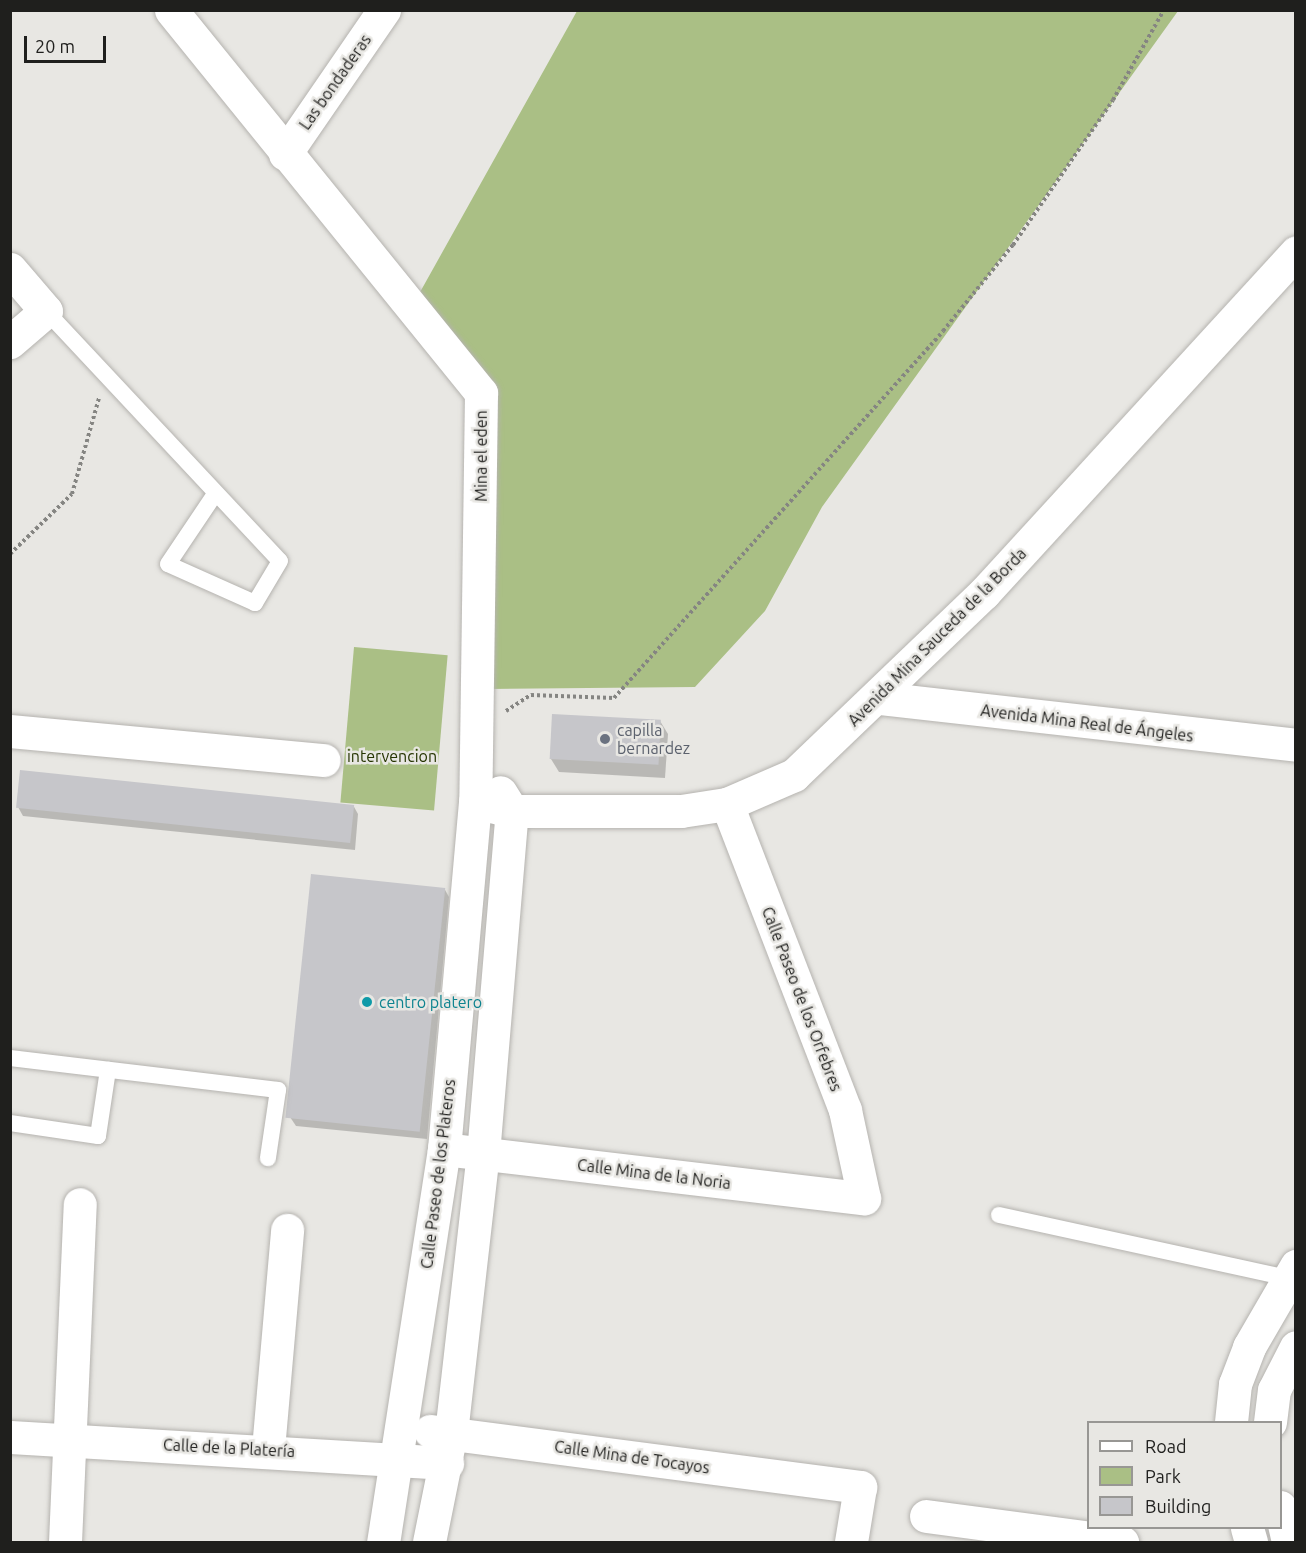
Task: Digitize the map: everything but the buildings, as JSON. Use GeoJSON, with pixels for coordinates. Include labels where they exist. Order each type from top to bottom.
{"type":"FeatureCollection","features":[{"type":"Feature","properties":{"kind":"street","name":"Mina el eden"},"geometry":{"type":"LineString","coordinates":[[171,10],[285,154],[481,393],[475,802]]}},
{"type":"Feature","properties":{"kind":"street","name":"Las bondaderas"},"geometry":{"type":"LineString","coordinates":[[285,154],[384,10]]}},
{"type":"Feature","properties":{"kind":"street","name":"Avenida Mina Sauceda de la Borda"},"geometry":{"type":"LineString","coordinates":[[475,802],[512,811],[681,812],[727,804],[794,775],[879,698],[984,593],[1296,252]]}},
{"type":"Feature","properties":{"kind":"street"},"geometry":{"type":"LineString","coordinates":[[10,269],[46,311],[10,342]]}},
{"type":"Feature","properties":{"kind":"street","name":"Avenida Mina Real de Ángeles"},"geometry":{"type":"LineString","coordinates":[[879,698],[1296,745]]}},
{"type":"Feature","properties":{"kind":"street"},"geometry":{"type":"LineString","coordinates":[[10,731],[324,760]]}},
{"type":"Feature","properties":{"kind":"street"},"geometry":{"type":"LineString","coordinates":[[429,1542],[449,1448],[483,1154],[512,811],[475,743]]}},
{"type":"Feature","properties":{"kind":"street","name":"Calle Paseo de los Plateros"},"geometry":{"type":"LineString","coordinates":[[383,1542],[401,1442],[444,1149],[475,802]]}},
{"type":"Feature","properties":{"kind":"street","name":"Calle Paseo de los Orfebres"},"geometry":{"type":"LineString","coordinates":[[727,804],[845,1110],[864,1198]]}},
{"type":"Feature","properties":{"kind":"street","name":"Calle Mina de la Noria"},"geometry":{"type":"LineString","coordinates":[[444,1149],[864,1198]]}},
{"type":"Feature","properties":{"kind":"street"},"geometry":{"type":"LineString","coordinates":[[64,1542],[80,1204]]}},
{"type":"Feature","properties":{"kind":"street"},"geometry":{"type":"LineString","coordinates":[[268,1449],[288,1230]]}},
{"type":"Feature","properties":{"kind":"street"},"geometry":{"type":"LineString","coordinates":[[1232,1421],[1236,1384],[1249,1347],[1292,1272]]}},
{"type":"Feature","properties":{"kind":"street"},"geometry":{"type":"LineString","coordinates":[[1270,1421],[1274,1390],[1296,1347]]}},
{"type":"Feature","properties":{"kind":"street","name":"Calle de la Platería"},"geometry":{"type":"LineString","coordinates":[[10,1437],[268,1449],[401,1442],[449,1448]]}},
{"type":"Feature","properties":{"kind":"street","name":"Calle Mina de Tocayos"},"geometry":{"type":"LineString","coordinates":[[449,1448],[861,1487],[851,1542]]}},
{"type":"Feature","properties":{"kind":"street"},"geometry":{"type":"LineString","coordinates":[[926,1516],[1122,1542]]}},
{"type":"Feature","properties":{"kind":"lane"},"geometry":{"type":"LineString","coordinates":[[46,311],[280,561],[255,603],[168,564],[215,494]]}},
{"type":"Feature","properties":{"kind":"lane"},"geometry":{"type":"LineString","coordinates":[[10,1058],[278,1090],[268,1158]]}},
{"type":"Feature","properties":{"kind":"lane"},"geometry":{"type":"LineString","coordinates":[[10,1123],[98,1136],[108,1070]]}},
{"type":"Feature","properties":{"kind":"lane"},"geometry":{"type":"LineString","coordinates":[[999,1215],[1292,1272]]}},
{"type":"Feature","properties":{"kind":"path"},"geometry":{"type":"LineString","coordinates":[[475,743],[531,695],[614,698],[944,331],[1013,245],[1113,100],[1164,10]]}},
{"type":"Feature","properties":{"kind":"path"},"geometry":{"type":"LineString","coordinates":[[10,554],[72,494],[109,379]]}},
{"type":"Feature","properties":{"kind":"green space"},"geometry":{"type":"Polygon","coordinates":[[[577,11],[1178,11],[822,507],[765,611],[695,687],[488,689],[491,393],[419,294],[577,11]]]}},
{"type":"Feature","properties":{"kind":"green space","name":"intervencion"},"geometry":{"type":"Polygon","coordinates":[[[354,647],[448,655],[434,811],[340,802],[354,647]]]}},
{"type":"Feature","properties":{"kind":"place","name":"capilla bernardez"},"geometry":{"type":"Point","coordinates":[605,739]}},
{"type":"Feature","properties":{"kind":"place","name":"centro platero"},"geometry":{"type":"Point","coordinates":[367,1002]}}]}
